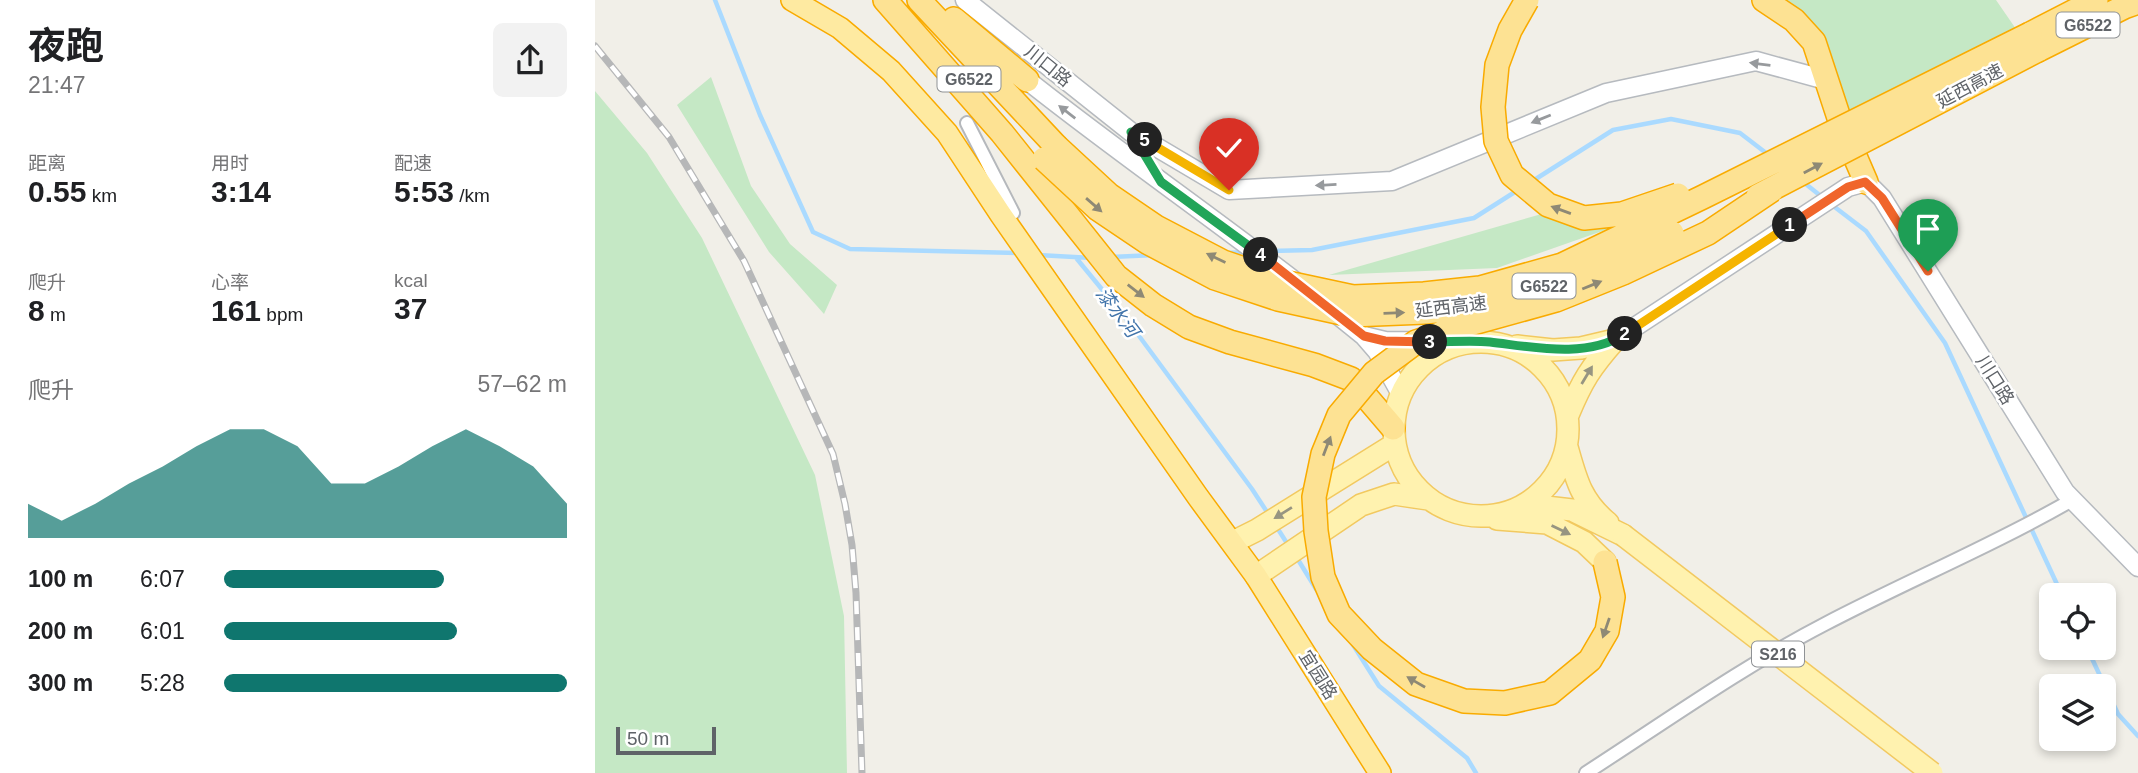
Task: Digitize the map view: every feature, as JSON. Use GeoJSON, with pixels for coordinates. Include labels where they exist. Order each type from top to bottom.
{"type":"FeatureCollection","features":[{"type":"Feature","properties":{"kind":"highway"},"geometry":{"type":"LineString","coordinates":[[792,0],[840,28],[891,71],[947,133],[1001,215],[1202,494]]}},
{"type":"Feature","properties":{"kind":"highway"},"geometry":{"type":"LineString","coordinates":[[820,0],[845,16],[892,58],[941,111],[1202,494]]}},
{"type":"Feature","properties":{"kind":"highway"},"geometry":{"type":"LineString","coordinates":[[885,0],[1002,133],[1116,276],[1189,327],[1351,379],[1394,436]]}},
{"type":"Feature","properties":{"kind":"highway","name":"延西高速"},"geometry":{"type":"LineString","coordinates":[[894,0],[1050,153],[1156,227],[1223,262],[1283,282],[1353,297],[1480,288],[1562,265],[2034,42],[2138,2]]}},
{"type":"Feature","properties":{"kind":"highway","name":"延西高速"},"geometry":{"type":"LineString","coordinates":[[919,0],[1098,209],[1147,243],[1216,278],[1278,299],[1351,315],[1482,306],[1548,285],[1616,258],[1772,190],[2034,42],[2096,0]]}},
{"type":"Feature","properties":{"kind":"highway"},"geometry":{"type":"LineString","coordinates":[[932,0],[1027,80]]}},
{"type":"Feature","properties":{"kind":"highway"},"geometry":{"type":"LineString","coordinates":[[1527,0],[1510,30],[1497,65],[1493,107],[1496,141],[1512,175],[1548,205],[1584,218],[1622,214],[1673,198],[1926,68],[2034,42]]}},
{"type":"Feature","properties":{"kind":"highway"},"geometry":{"type":"LineString","coordinates":[[1764,0],[1794,20],[1814,42],[1857,184]]}},
{"type":"Feature","properties":{"kind":"highway"},"geometry":{"type":"LineString","coordinates":[[1605,562],[1613,597],[1607,631],[1590,660],[1550,693],[1505,704],[1464,701],[1416,684],[1372,649],[1339,614],[1323,577],[1314,497],[1323,454],[1339,415],[1374,373],[1416,342],[1556,300],[1623,273],[1708,233],[1772,190]]}},
{"type":"Feature","properties":{"kind":"highway","name":"宜园路"},"geometry":{"type":"LineString","coordinates":[[1202,494],[1380,773]]}},
{"type":"Feature","properties":{"kind":"main road","name":"川口路"},"geometry":{"type":"LineString","coordinates":[[965,0],[1131,132]]}},
{"type":"Feature","properties":{"kind":"main road"},"geometry":{"type":"LineString","coordinates":[[1131,132],[1229,190],[1392,181],[1606,93],[1756,61],[1826,80]]}},
{"type":"Feature","properties":{"kind":"main road"},"geometry":{"type":"LineString","coordinates":[[1027,80],[1097,136],[1225,227],[1364,336],[1377,351],[1401,394]]}},
{"type":"Feature","properties":{"kind":"main road"},"geometry":{"type":"LineString","coordinates":[[1131,132],[1161,182]]}},
{"type":"Feature","properties":{"kind":"main road"},"geometry":{"type":"LineString","coordinates":[[1568,415],[1591,366],[1615,340],[1805,215],[1857,184]]}},
{"type":"Feature","properties":{"kind":"main road","name":"川口路"},"geometry":{"type":"LineString","coordinates":[[1857,184],[1882,198],[2065,492],[2138,567]]}},
{"type":"Feature","properties":{"kind":"main road"},"geometry":{"type":"LineString","coordinates":[[1364,336],[1385,341],[1488,342],[1553,350],[1581,348],[1615,340]]}},
{"type":"Feature","properties":{"kind":"main road"},"geometry":{"type":"LineString","coordinates":[[1469,342],[1441,351],[1417,369],[1401,394],[1396,411],[1394,436],[1401,465],[1412,484],[1428,499],[1448,511],[1470,517],[1547,523],[1584,542],[1605,562]]}},
{"type":"Feature","properties":{"kind":"main road"},"geometry":{"type":"LineString","coordinates":[[1506,345],[1528,355],[1547,371],[1561,391],[1568,415],[1567,447],[1560,469],[1547,488],[1530,503],[1509,513]]}},
{"type":"Feature","properties":{"kind":"main road"},"geometry":{"type":"LineString","coordinates":[[1233,542],[1257,530],[1352,470],[1394,436]]}},
{"type":"Feature","properties":{"kind":"main road"},"geometry":{"type":"LineString","coordinates":[[1567,447],[1578,486],[1597,513],[1623,535]]}},
{"type":"Feature","properties":{"kind":"main road"},"geometry":{"type":"LineString","coordinates":[[1256,576],[1361,505],[1394,494],[1428,499]]}},
{"type":"Feature","properties":{"kind":"main road"},"geometry":{"type":"LineString","coordinates":[[1470,517],[1490,517],[1546,508],[1573,510],[1623,535]]}},
{"type":"Feature","properties":{"kind":"main road","name":"S216"},"geometry":{"type":"LineString","coordinates":[[1623,535],[1932,773]]}},
{"type":"Feature","properties":{"kind":"street"},"geometry":{"type":"LineString","coordinates":[[968,123],[1013,213]]}},
{"type":"Feature","properties":{"kind":"street"},"geometry":{"type":"LineString","coordinates":[[1586,773],[1747,669],[1825,624],[2009,535],[2072,500]]}},
{"type":"Feature","properties":{"kind":"green space"},"geometry":{"type":"Polygon","coordinates":[[[1768,0],[1996,0],[2016,29],[1848,111],[1814,35],[1768,0]]]}},
{"type":"Feature","properties":{"kind":"green space"},"geometry":{"type":"Polygon","coordinates":[[[711,77],[751,186],[790,244],[837,285],[824,314],[769,252],[677,105],[711,77]]]}},
{"type":"Feature","properties":{"kind":"green space"},"geometry":{"type":"Polygon","coordinates":[[[595,91],[647,153],[702,238],[815,475],[844,616],[847,773],[595,773],[595,91]]]}},
{"type":"Feature","properties":{"kind":"green space"},"geometry":{"type":"Polygon","coordinates":[[[1552,211],[1628,222],[1497,268],[1329,275],[1552,211]]]}},
{"type":"Feature","properties":{"kind":"waterway","name":"漆水河"},"geometry":{"type":"LineString","coordinates":[[715,0],[760,115],[813,232],[850,249],[1018,253]]}},
{"type":"Feature","properties":{"kind":"waterway"},"geometry":{"type":"LineString","coordinates":[[1531,182],[1613,130],[1671,119],[1740,133],[1770,156]]}},
{"type":"Feature","properties":{"kind":"waterway"},"geometry":{"type":"LineString","coordinates":[[1802,181],[1822,197]]}},
{"type":"Feature","properties":{"kind":"waterway"},"geometry":{"type":"LineString","coordinates":[[1265,251],[1312,250],[1474,218],[1518,190]]}},
{"type":"Feature","properties":{"kind":"waterway"},"geometry":{"type":"LineString","coordinates":[[1832,205],[1866,231],[1945,343],[2056,583]]}},
{"type":"Feature","properties":{"kind":"waterway"},"geometry":{"type":"LineString","coordinates":[[1226,253],[1246,252]]}},
{"type":"Feature","properties":{"kind":"waterway","name":"漆水河"},"geometry":{"type":"LineString","coordinates":[[1038,255],[1092,258]]}},
{"type":"Feature","properties":{"kind":"waterway"},"geometry":{"type":"LineString","coordinates":[[1111,257],[1155,255]]}},
{"type":"Feature","properties":{"kind":"waterway","name":"漆水河"},"geometry":{"type":"LineString","coordinates":[[1077,259],[1128,321],[1269,515]]}},
{"type":"Feature","properties":{"kind":"waterway","name":"漆水河"},"geometry":{"type":"LineString","coordinates":[[1276,526],[1290,548]]}},
{"type":"Feature","properties":{"kind":"waterway","name":"漆水河"},"geometry":{"type":"LineString","coordinates":[[1297,558],[1316,589]]}},
{"type":"Feature","properties":{"kind":"waterway","name":"漆水河"},"geometry":{"type":"LineString","coordinates":[[1350,640],[1379,686],[1467,758],[1476,773]]}},
{"type":"Feature","properties":{"kind":"waterway"},"geometry":{"type":"LineString","coordinates":[[2093,660],[2118,714],[2138,736]]}},
{"type":"Feature","properties":{"kind":"railway"},"geometry":{"type":"LineString","coordinates":[[595,46],[669,137],[744,261],[833,454],[852,545],[862,773]]}},
{"type":"Feature","properties":{"kind":"route"},"geometry":{"type":"LineString","coordinates":[[1229,190],[1131,132],[1161,182],[1225,227],[1364,336],[1385,341],[1488,342],[1553,350],[1581,348],[1615,340],[1848,187],[1865,182],[1882,198],[1928,271]]}}]}
